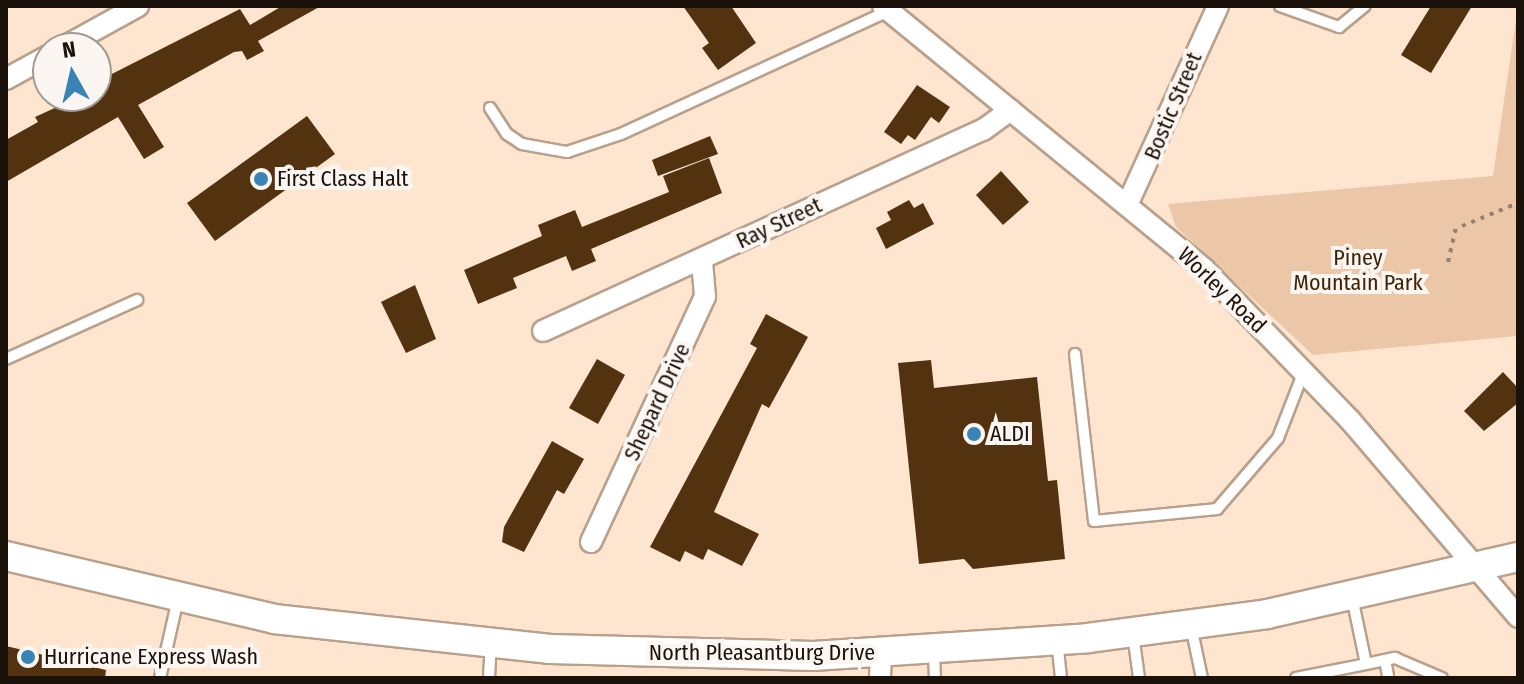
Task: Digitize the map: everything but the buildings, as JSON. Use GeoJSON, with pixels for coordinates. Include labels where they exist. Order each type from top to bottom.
{"type":"FeatureCollection","features":[{"type":"Feature","properties":{"kind":"main road","name":"North Pleasantburg Drive"},"geometry":{"type":"LineString","coordinates":[[6,556],[274,619],[492,643],[880,666],[935,664],[1057,640],[1190,624],[1352,597],[1518,557]]}},
{"type":"Feature","properties":{"kind":"street"},"geometry":{"type":"LineString","coordinates":[[91,32],[138,6]]}},
{"type":"Feature","properties":{"kind":"street","name":"Bostic Street"},"geometry":{"type":"LineString","coordinates":[[1127,205],[1218,6]]}},
{"type":"Feature","properties":{"kind":"street","name":"Worley Road"},"geometry":{"type":"LineString","coordinates":[[886,8],[1205,270],[1304,371],[1480,567],[1518,617]]}},
{"type":"Feature","properties":{"kind":"street"},"geometry":{"type":"LineString","coordinates":[[6,79],[32,65]]}},
{"type":"Feature","properties":{"kind":"street","name":"Ray Street"},"geometry":{"type":"LineString","coordinates":[[543,331],[983,130],[1011,110]]}},
{"type":"Feature","properties":{"kind":"street","name":"Shepard Drive"},"geometry":{"type":"LineString","coordinates":[[591,542],[705,296],[702,259]]}},
{"type":"Feature","properties":{"kind":"lane"},"geometry":{"type":"LineString","coordinates":[[1280,6],[1339,27],[1365,6]]}},
{"type":"Feature","properties":{"kind":"lane"},"geometry":{"type":"LineString","coordinates":[[490,108],[507,134],[522,144],[567,152],[621,134],[886,8]]}},
{"type":"Feature","properties":{"kind":"lane"},"geometry":{"type":"LineString","coordinates":[[6,359],[137,300]]}},
{"type":"Feature","properties":{"kind":"lane"},"geometry":{"type":"LineString","coordinates":[[1075,354],[1094,521],[1217,509],[1278,438],[1304,371]]}},
{"type":"Feature","properties":{"kind":"lane"},"geometry":{"type":"LineString","coordinates":[[160,678],[178,597]]}},
{"type":"Feature","properties":{"kind":"lane"},"geometry":{"type":"LineString","coordinates":[[1352,597],[1366,664]]}},
{"type":"Feature","properties":{"kind":"lane"},"geometry":{"type":"LineString","coordinates":[[1190,624],[1202,678]]}},
{"type":"Feature","properties":{"kind":"lane"},"geometry":{"type":"LineString","coordinates":[[1132,632],[1139,678]]}},
{"type":"Feature","properties":{"kind":"lane"},"geometry":{"type":"LineString","coordinates":[[1057,640],[1061,678]]}},
{"type":"Feature","properties":{"kind":"lane"},"geometry":{"type":"LineString","coordinates":[[489,678],[492,643]]}},
{"type":"Feature","properties":{"kind":"lane"},"geometry":{"type":"LineString","coordinates":[[1300,678],[1344,673],[1366,664],[1395,658],[1442,678]]}},
{"type":"Feature","properties":{"kind":"lane"},"geometry":{"type":"LineString","coordinates":[[1385,660],[1388,676]]}},
{"type":"Feature","properties":{"kind":"path"},"geometry":{"type":"LineString","coordinates":[[1448,262],[1459,226],[1518,203]]}},
{"type":"Feature","properties":{"kind":"green space","name":"Piney Mountain Park"},"geometry":{"type":"Polygon","coordinates":[[[1518,6],[1518,336],[1313,355],[1176,227],[1168,204],[1493,176],[1518,6]]]}},
{"type":"Feature","properties":{"kind":"place","name":"First Class Halt"},"geometry":{"type":"Point","coordinates":[261,179]}},
{"type":"Feature","properties":{"kind":"place","name":"ALDI"},"geometry":{"type":"Point","coordinates":[974,434]}},
{"type":"Feature","properties":{"kind":"place","name":"Hurricane Express Wash"},"geometry":{"type":"Point","coordinates":[28,657]}}]}
